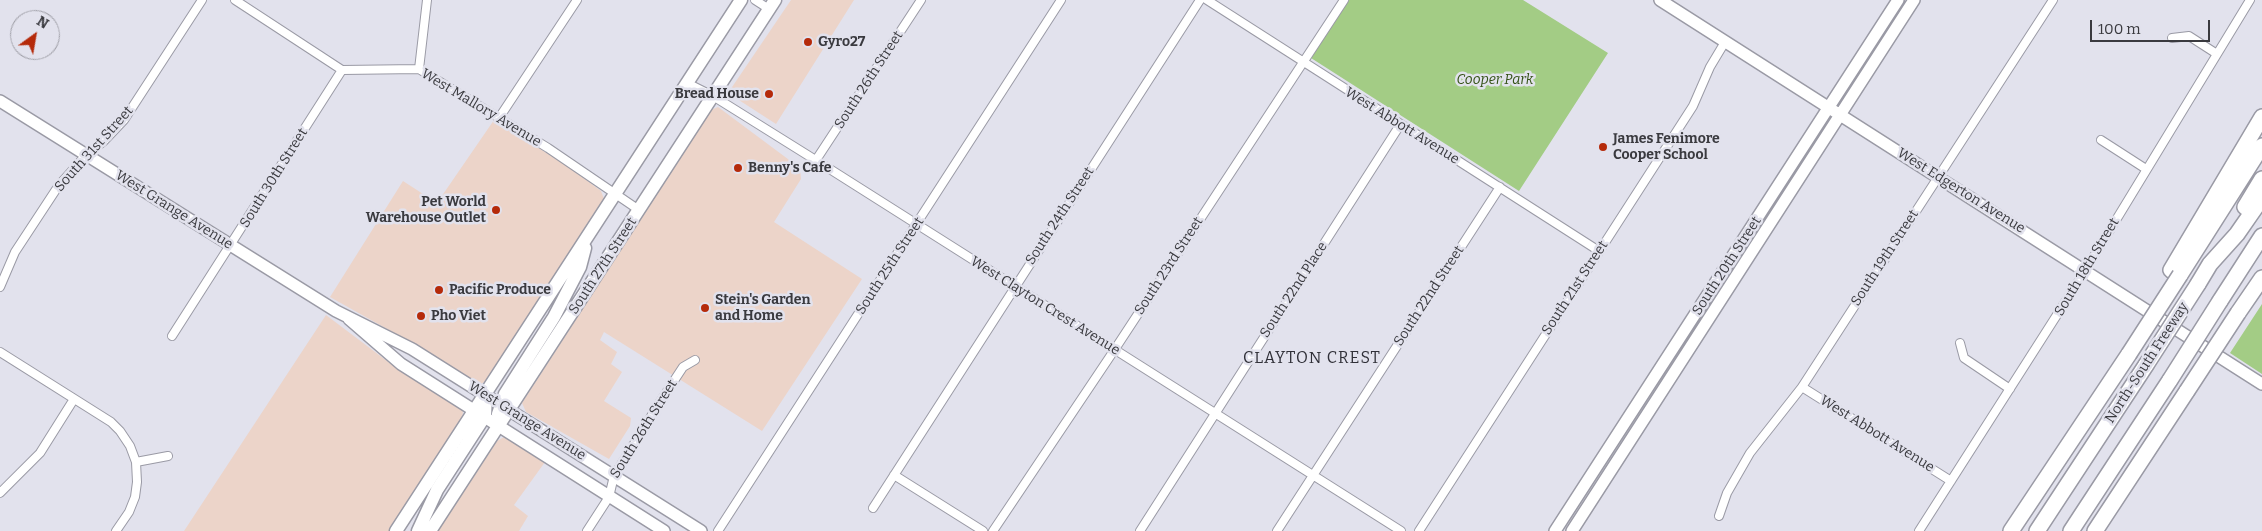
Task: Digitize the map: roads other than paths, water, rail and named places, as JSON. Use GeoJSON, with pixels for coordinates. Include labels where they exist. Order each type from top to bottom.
{"type":"FeatureCollection","features":[{"type":"Feature","properties":{"kind":"highway"},"geometry":{"type":"LineString","coordinates":[[2176,272],[2262,117]]}},
{"type":"Feature","properties":{"kind":"highway"},"geometry":{"type":"LineString","coordinates":[[2011,531],[2068,445],[2079,432],[2176,272],[2262,146]]}},
{"type":"Feature","properties":{"kind":"highway"},"geometry":{"type":"LineString","coordinates":[[2210,264],[2262,179]]}},
{"type":"Feature","properties":{"kind":"highway","name":"North-South Freeway"},"geometry":{"type":"LineString","coordinates":[[2037,531],[2210,264],[2237,234],[2262,198]]}},
{"type":"Feature","properties":{"kind":"highway","name":"North-South Freeway"},"geometry":{"type":"LineString","coordinates":[[2071,531],[2262,236]]}},
{"type":"Feature","properties":{"kind":"highway"},"geometry":{"type":"LineString","coordinates":[[2096,531],[2262,278]]}},
{"type":"Feature","properties":{"kind":"main road","name":"South 27th Street"},"geometry":{"type":"LineString","coordinates":[[486,394],[741,0]]}},
{"type":"Feature","properties":{"kind":"main road","name":"South 27th Street"},"geometry":{"type":"LineString","coordinates":[[430,531],[499,425],[505,406],[639,210],[772,5]]}},
{"type":"Feature","properties":{"kind":"main road"},"geometry":{"type":"LineString","coordinates":[[505,406],[505,394],[554,318],[580,267],[587,238]]}},
{"type":"Feature","properties":{"kind":"main road"},"geometry":{"type":"LineString","coordinates":[[418,531],[480,413],[486,394]]}},
{"type":"Feature","properties":{"kind":"main road"},"geometry":{"type":"LineString","coordinates":[[400,529],[480,413]]}},
{"type":"Feature","properties":{"kind":"street","name":"South 31st Street"},"geometry":{"type":"LineString","coordinates":[[0,287],[15,252],[59,185],[86,155],[104,141],[124,120],[202,0]]}},
{"type":"Feature","properties":{"kind":"street"},"geometry":{"type":"LineString","coordinates":[[235,0],[342,70]]}},
{"type":"Feature","properties":{"kind":"street"},"geometry":{"type":"LineString","coordinates":[[419,69],[427,0]]}},
{"type":"Feature","properties":{"kind":"street"},"geometry":{"type":"LineString","coordinates":[[500,118],[577,0]]}},
{"type":"Feature","properties":{"kind":"street"},"geometry":{"type":"LineString","coordinates":[[755,0],[772,5]]}},
{"type":"Feature","properties":{"kind":"street","name":"South 26th Street"},"geometry":{"type":"LineString","coordinates":[[816,160],[921,0]]}},
{"type":"Feature","properties":{"kind":"street","name":"South 25th Street"},"geometry":{"type":"LineString","coordinates":[[718,531],[1061,0]]}},
{"type":"Feature","properties":{"kind":"street","name":"South 24th Street"},"geometry":{"type":"LineString","coordinates":[[873,508],[1200,0]]}},
{"type":"Feature","properties":{"kind":"street","name":"West Abbott Avenue"},"geometry":{"type":"LineString","coordinates":[[1206,0],[1599,251]]}},
{"type":"Feature","properties":{"kind":"street","name":"South 23rd Street"},"geometry":{"type":"LineString","coordinates":[[992,531],[1115,349],[1344,0]]}},
{"type":"Feature","properties":{"kind":"street","name":"West Edgerton Avenue"},"geometry":{"type":"LineString","coordinates":[[1660,0],[2262,384]]}},
{"type":"Feature","properties":{"kind":"street","name":"South 20th Street"},"geometry":{"type":"LineString","coordinates":[[1555,531],[1898,0]]}},
{"type":"Feature","properties":{"kind":"street","name":"South 20th Street"},"geometry":{"type":"LineString","coordinates":[[1572,531],[1914,0]]}},
{"type":"Feature","properties":{"kind":"street","name":"South 19th Street"},"geometry":{"type":"LineString","coordinates":[[1719,516],[1727,493],[1750,453],[1802,387],[2053,0]]}},
{"type":"Feature","properties":{"kind":"street","name":"South 18th Street"},"geometry":{"type":"LineString","coordinates":[[1919,531],[2086,271],[2146,168],[2250,0]]}},
{"type":"Feature","properties":{"kind":"street"},"geometry":{"type":"LineString","coordinates":[[2172,38],[2189,36],[2217,54]]}},
{"type":"Feature","properties":{"kind":"street","name":"South 21st Street"},"geometry":{"type":"LineString","coordinates":[[1418,531],[1693,106],[1710,67],[1726,42]]}},
{"type":"Feature","properties":{"kind":"street","name":"West Mallory Avenue"},"geometry":{"type":"LineString","coordinates":[[342,70],[419,69],[500,118],[639,210]]}},
{"type":"Feature","properties":{"kind":"street","name":"South 30th Street"},"geometry":{"type":"LineString","coordinates":[[172,336],[342,70]]}},
{"type":"Feature","properties":{"kind":"street","name":"West Clayton Crest Avenue"},"geometry":{"type":"LineString","coordinates":[[687,84],[713,96],[816,160],[1401,531]]}},
{"type":"Feature","properties":{"kind":"street","name":"West Grange Avenue"},"geometry":{"type":"LineString","coordinates":[[0,101],[348,318],[362,322],[412,349],[486,394],[701,531]]}},
{"type":"Feature","properties":{"kind":"street","name":"South 22nd Place"},"geometry":{"type":"LineString","coordinates":[[1140,531],[1214,412],[1400,124]]}},
{"type":"Feature","properties":{"kind":"street"},"geometry":{"type":"LineString","coordinates":[[2101,140],[2146,168]]}},
{"type":"Feature","properties":{"kind":"street","name":"South 22nd Street"},"geometry":{"type":"LineString","coordinates":[[1277,531],[1500,188]]}},
{"type":"Feature","properties":{"kind":"street","name":"West Grange Avenue"},"geometry":{"type":"LineString","coordinates":[[348,318],[358,329],[401,364],[664,531]]}},
{"type":"Feature","properties":{"kind":"street"},"geometry":{"type":"LineString","coordinates":[[1960,343],[1964,358],[2010,389]]}},
{"type":"Feature","properties":{"kind":"street"},"geometry":{"type":"LineString","coordinates":[[401,364],[412,349]]}},
{"type":"Feature","properties":{"kind":"street"},"geometry":{"type":"LineString","coordinates":[[0,352],[111,422],[130,446],[136,462],[137,482],[135,497],[116,531]]}},
{"type":"Feature","properties":{"kind":"street","name":"South 26th Street"},"geometry":{"type":"LineString","coordinates":[[587,531],[609,497],[614,476],[683,367],[696,360]]}},
{"type":"Feature","properties":{"kind":"street","name":"West Abbott Avenue"},"geometry":{"type":"LineString","coordinates":[[1802,387],[1952,481]]}},
{"type":"Feature","properties":{"kind":"street"},"geometry":{"type":"LineString","coordinates":[[0,493],[40,453],[74,399]]}},
{"type":"Feature","properties":{"kind":"street"},"geometry":{"type":"LineString","coordinates":[[544,455],[555,438]]}},
{"type":"Feature","properties":{"kind":"street"},"geometry":{"type":"LineString","coordinates":[[136,462],[168,456]]}},
{"type":"Feature","properties":{"kind":"street"},"geometry":{"type":"LineString","coordinates":[[894,474],[983,531]]}},
{"type":"Feature","properties":{"kind":"place","name":"Gyro27"},"geometry":{"type":"Point","coordinates":[808,42]}},
{"type":"Feature","properties":{"kind":"place","name":"Bread House"},"geometry":{"type":"Point","coordinates":[769,94]}},
{"type":"Feature","properties":{"kind":"place","name":"James Fenimore Cooper School"},"geometry":{"type":"Point","coordinates":[1603,147]}},
{"type":"Feature","properties":{"kind":"place","name":"Benny's Cafe"},"geometry":{"type":"Point","coordinates":[738,168]}},
{"type":"Feature","properties":{"kind":"place","name":"Pet World Warehouse Outlet"},"geometry":{"type":"Point","coordinates":[496,210]}},
{"type":"Feature","properties":{"kind":"place","name":"Pacific Produce"},"geometry":{"type":"Point","coordinates":[439,290]}},
{"type":"Feature","properties":{"kind":"place","name":"Stein's Garden and Home"},"geometry":{"type":"Point","coordinates":[705,308]}},
{"type":"Feature","properties":{"kind":"place","name":"Pho Viet"},"geometry":{"type":"Point","coordinates":[421,316]}},
{"type":"Feature","properties":{"kind":"district","name":"CLAYTON CREST"},"geometry":{"type":"Point","coordinates":[1312,359]}},
{"type":"Feature","properties":{"kind":"park label","name":"Cooper Park"},"geometry":{"type":"Point","coordinates":[1495,80]}}]}
